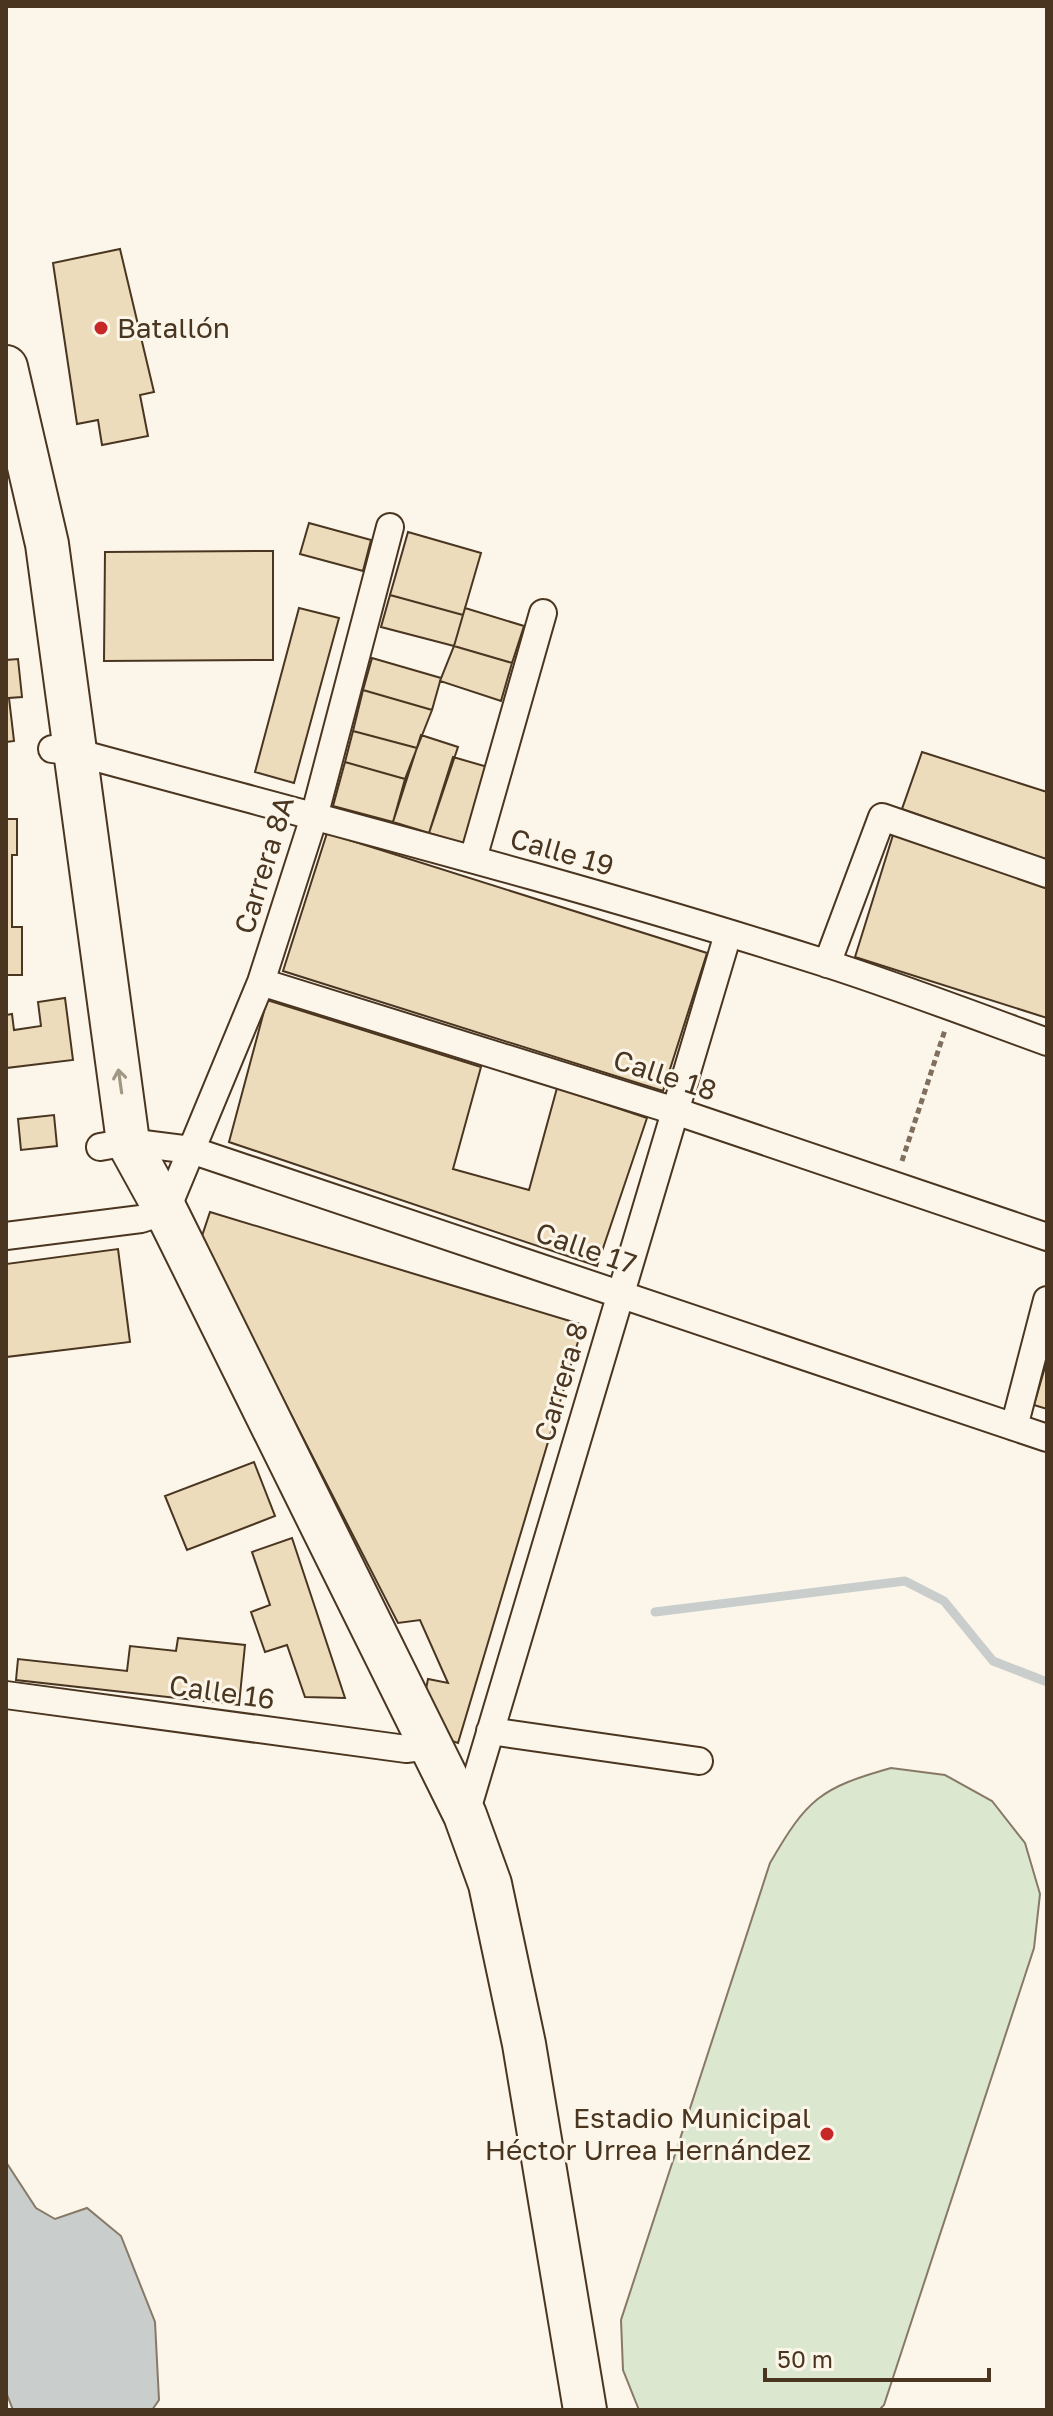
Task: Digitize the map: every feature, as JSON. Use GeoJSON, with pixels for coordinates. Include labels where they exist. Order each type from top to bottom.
{"type":"FeatureCollection","features":[{"type":"Feature","properties":{"kind":"main road"},"geometry":{"type":"LineString","coordinates":[[6,367],[47,544],[63,751],[114,1144],[154,1215],[460,1832],[490,1884],[524,2044],[585,2410]]}},
{"type":"Feature","properties":{"kind":"main road"},"geometry":{"type":"LineString","coordinates":[[6,463],[63,751]]}},
{"type":"Feature","properties":{"kind":"main road"},"geometry":{"type":"LineString","coordinates":[[460,1832],[468,1890],[502,2048],[560,2410]]}},
{"type":"Feature","properties":{"kind":"street","name":"Carrera 8A"},"geometry":{"type":"LineString","coordinates":[[154,1215],[191,1150],[261,982],[314,817],[390,527]]}},
{"type":"Feature","properties":{"kind":"street"},"geometry":{"type":"LineString","coordinates":[[473,859],[543,613]]}},
{"type":"Feature","properties":{"kind":"street","name":"Calle 19"},"geometry":{"type":"LineString","coordinates":[[63,751],[473,859],[728,934],[827,964],[1047,1042]]}},
{"type":"Feature","properties":{"kind":"street"},"geometry":{"type":"LineString","coordinates":[[827,964],[882,817],[1047,874]]}},
{"type":"Feature","properties":{"kind":"street","name":"Carrera 8"},"geometry":{"type":"LineString","coordinates":[[460,1832],[728,934]]}},
{"type":"Feature","properties":{"kind":"street","name":"Calle 18"},"geometry":{"type":"LineString","coordinates":[[261,982],[675,1111],[1047,1237]]}},
{"type":"Feature","properties":{"kind":"street","name":"Calle 17"},"geometry":{"type":"LineString","coordinates":[[114,1144],[191,1150],[1047,1438]]}},
{"type":"Feature","properties":{"kind":"street"},"geometry":{"type":"LineString","coordinates":[[6,1236],[154,1215]]}},
{"type":"Feature","properties":{"kind":"street"},"geometry":{"type":"LineString","coordinates":[[1014,1427],[1047,1300]]}},
{"type":"Feature","properties":{"kind":"street","name":"Calle 16"},"geometry":{"type":"LineString","coordinates":[[6,1695],[418,1747]]}},
{"type":"Feature","properties":{"kind":"street"},"geometry":{"type":"LineString","coordinates":[[490,1731],[699,1761]]}},
{"type":"Feature","properties":{"kind":"path"},"geometry":{"type":"LineString","coordinates":[[895,1185],[952,1008]]}},
{"type":"Feature","properties":{"kind":"green space","name":"Estadio Municipal Héctor Urrea Hernández"},"geometry":{"type":"Polygon","coordinates":[[[891,1768],[945,1775],[992,1801],[1025,1843],[1040,1894],[1034,1948],[884,2405],[879,2410],[639,2410],[623,2370],[621,2320],[770,1863],[795,1824],[818,1799],[847,1782],[891,1768]]]}},
{"type":"Feature","properties":{"kind":"shaded area"},"geometry":{"type":"Polygon","coordinates":[[[6,2162],[36,2208],[55,2219],[87,2208],[121,2236],[155,2322],[159,2400],[152,2410],[13,2410],[6,2392],[6,2162]]]}},
{"type":"Feature","properties":{"kind":"building","name":"Batallón"},"geometry":{"type":"Polygon","coordinates":[[[120,249],[154,392],[140,395],[148,436],[102,445],[98,420],[77,424],[53,263],[120,249]]]}},
{"type":"Feature","properties":{"kind":"building"},"geometry":{"type":"Polygon","coordinates":[[[309,523],[371,540],[363,571],[300,554],[309,523]]]}},
{"type":"Feature","properties":{"kind":"building"},"geometry":{"type":"Polygon","coordinates":[[[408,532],[481,553],[463,615],[390,595],[408,532]]]}},
{"type":"Feature","properties":{"kind":"building"},"geometry":{"type":"Polygon","coordinates":[[[273,551],[273,660],[104,661],[105,552],[273,551]]]}},
{"type":"Feature","properties":{"kind":"building"},"geometry":{"type":"Polygon","coordinates":[[[390,595],[463,615],[454,646],[381,627],[390,595]]]}},
{"type":"Feature","properties":{"kind":"building"},"geometry":{"type":"Polygon","coordinates":[[[299,608],[339,618],[294,783],[255,772],[299,608]]]}},
{"type":"Feature","properties":{"kind":"building"},"geometry":{"type":"Polygon","coordinates":[[[465,608],[524,626],[512,663],[454,646],[465,608]]]}},
{"type":"Feature","properties":{"kind":"building"},"geometry":{"type":"Polygon","coordinates":[[[454,646],[512,663],[501,701],[440,681],[454,646]]]}},
{"type":"Feature","properties":{"kind":"building"},"geometry":{"type":"Polygon","coordinates":[[[372,658],[441,678],[432,710],[363,690],[372,658]]]}},
{"type":"Feature","properties":{"kind":"building"},"geometry":{"type":"Polygon","coordinates":[[[18,659],[22,697],[9,698],[14,741],[6,742],[6,660],[18,659]]]}},
{"type":"Feature","properties":{"kind":"building"},"geometry":{"type":"Polygon","coordinates":[[[363,690],[432,710],[417,748],[353,731],[363,690]]]}},
{"type":"Feature","properties":{"kind":"building"},"geometry":{"type":"Polygon","coordinates":[[[353,731],[417,748],[405,779],[345,762],[353,731]]]}},
{"type":"Feature","properties":{"kind":"building"},"geometry":{"type":"Polygon","coordinates":[[[421,735],[458,747],[429,833],[393,822],[421,735]]]}},
{"type":"Feature","properties":{"kind":"building"},"geometry":{"type":"Polygon","coordinates":[[[922,752],[1047,792],[1047,860],[902,809],[922,752]]]}},
{"type":"Feature","properties":{"kind":"building"},"geometry":{"type":"Polygon","coordinates":[[[453,757],[491,768],[467,845],[429,833],[453,757]]]}},
{"type":"Feature","properties":{"kind":"building"},"geometry":{"type":"Polygon","coordinates":[[[345,762],[405,779],[393,822],[333,806],[345,762]]]}},
{"type":"Feature","properties":{"kind":"building"},"geometry":{"type":"Polygon","coordinates":[[[6,819],[17,819],[17,855],[12,855],[12,927],[22,927],[22,975],[6,975],[6,819]]]}},
{"type":"Feature","properties":{"kind":"building"},"geometry":{"type":"Polygon","coordinates":[[[327,833],[707,953],[663,1091],[283,971],[327,833]]]}},
{"type":"Feature","properties":{"kind":"building"},"geometry":{"type":"Polygon","coordinates":[[[893,835],[1047,882],[1047,1018],[855,957],[893,835]]]}},
{"type":"Feature","properties":{"kind":"building"},"geometry":{"type":"Polygon","coordinates":[[[65,998],[73,1060],[6,1068],[6,1015],[12,1014],[14,1030],[41,1026],[38,1002],[65,998]]]}},
{"type":"Feature","properties":{"kind":"building"},"geometry":{"type":"Polygon","coordinates":[[[267,1000],[481,1067],[453,1169],[529,1190],[557,1088],[647,1118],[597,1266],[229,1142],[267,1000]]]}},
{"type":"Feature","properties":{"kind":"building"},"geometry":{"type":"Polygon","coordinates":[[[54,1115],[57,1146],[21,1150],[18,1119],[54,1115]]]}},
{"type":"Feature","properties":{"kind":"building"},"geometry":{"type":"Polygon","coordinates":[[[210,1212],[583,1325],[458,1743],[446,1739],[426,1689],[428,1679],[448,1683],[420,1620],[398,1623],[201,1239],[210,1212]]]}},
{"type":"Feature","properties":{"kind":"building"},"geometry":{"type":"Polygon","coordinates":[[[118,1249],[130,1342],[6,1357],[6,1264],[118,1249]]]}},
{"type":"Feature","properties":{"kind":"building"},"geometry":{"type":"Polygon","coordinates":[[[1047,1360],[1047,1409],[1034,1405],[1047,1360]]]}},
{"type":"Feature","properties":{"kind":"building"},"geometry":{"type":"Polygon","coordinates":[[[254,1462],[275,1516],[187,1550],[165,1496],[254,1462]]]}},
{"type":"Feature","properties":{"kind":"building"},"geometry":{"type":"Polygon","coordinates":[[[292,1538],[345,1698],[305,1697],[287,1645],[265,1652],[251,1612],[270,1605],[252,1552],[292,1538]]]}},
{"type":"Feature","properties":{"kind":"building"},"geometry":{"type":"Polygon","coordinates":[[[178,1638],[245,1645],[239,1705],[16,1680],[18,1659],[127,1671],[130,1646],[176,1651],[178,1638]]]}},
{"type":"Feature","properties":{"kind":"waterway"},"geometry":{"type":"LineString","coordinates":[[655,1612],[905,1581],[944,1601],[993,1661],[1047,1682]]}},
{"type":"Feature","properties":{"kind":"place","name":"Batallón"},"geometry":{"type":"Point","coordinates":[101,328]}},
{"type":"Feature","properties":{"kind":"place","name":"Estadio Municipal Héctor Urrea Hernández"},"geometry":{"type":"Point","coordinates":[827,2134]}}]}
